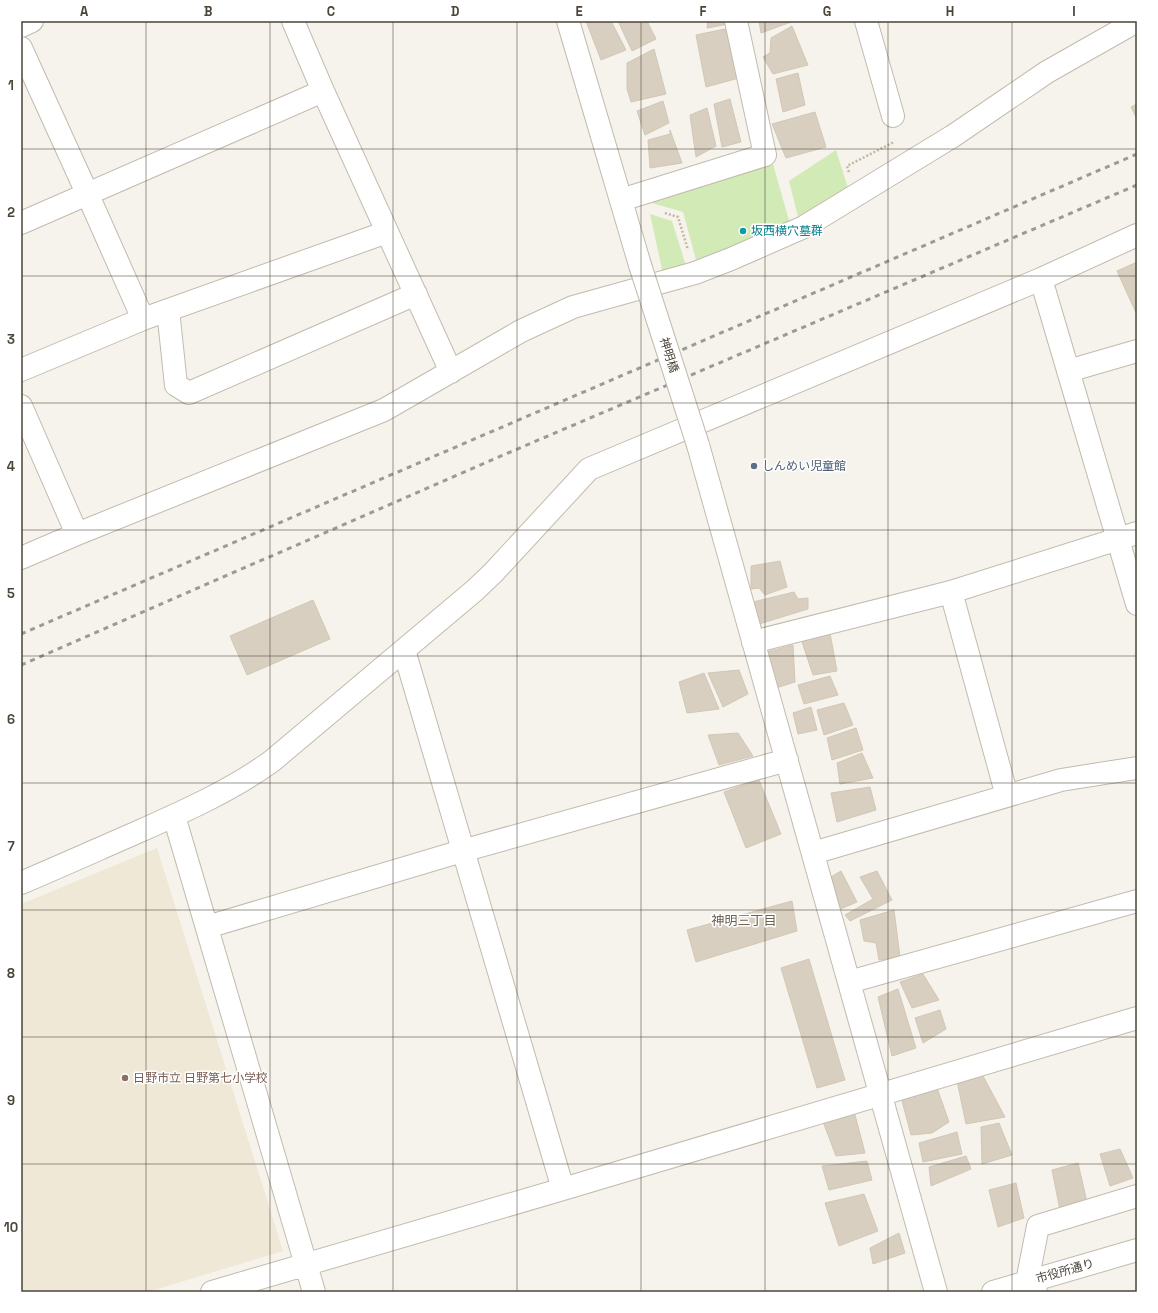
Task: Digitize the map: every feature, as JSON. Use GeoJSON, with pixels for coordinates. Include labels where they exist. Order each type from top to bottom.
{"type":"FeatureCollection","features":[{"type":"Feature","properties":{"kind":"street"},"geometry":{"type":"LineString","coordinates":[[21,26],[32,21]]}},
{"type":"Feature","properties":{"kind":"street"},"geometry":{"type":"LineString","coordinates":[[293,21],[323,91],[451,372]]}},
{"type":"Feature","properties":{"kind":"street","name":"神明橋"},"geometry":{"type":"LineString","coordinates":[[568,21],[640,265],[698,445],[936,1292]]}},
{"type":"Feature","properties":{"kind":"street"},"geometry":{"type":"LineString","coordinates":[[621,200],[765,155],[736,21]]}},
{"type":"Feature","properties":{"kind":"street"},"geometry":{"type":"LineString","coordinates":[[866,21],[893,116]]}},
{"type":"Feature","properties":{"kind":"street"},"geometry":{"type":"LineString","coordinates":[[21,558],[384,410],[521,331],[573,307],[695,273],[804,227],[953,136],[1047,72],[1137,21]]}},
{"type":"Feature","properties":{"kind":"street"},"geometry":{"type":"LineString","coordinates":[[21,48],[88,193],[143,319]]}},
{"type":"Feature","properties":{"kind":"street"},"geometry":{"type":"LineString","coordinates":[[21,223],[323,91]]}},
{"type":"Feature","properties":{"kind":"street"},"geometry":{"type":"LineString","coordinates":[[21,370],[143,319],[387,232]]}},
{"type":"Feature","properties":{"kind":"street"},"geometry":{"type":"LineString","coordinates":[[21,883],[174,816],[256,773],[404,650],[492,573],[589,469],[1041,279],[1137,235]]}},
{"type":"Feature","properties":{"kind":"street"},"geometry":{"type":"LineString","coordinates":[[1041,279],[1068,371],[1128,536],[1137,604]]}},
{"type":"Feature","properties":{"kind":"street"},"geometry":{"type":"LineString","coordinates":[[168,310],[176,385],[188,393],[416,294]]}},
{"type":"Feature","properties":{"kind":"street"},"geometry":{"type":"LineString","coordinates":[[1068,371],[1137,351]]}},
{"type":"Feature","properties":{"kind":"street"},"geometry":{"type":"LineString","coordinates":[[21,406],[77,534]]}},
{"type":"Feature","properties":{"kind":"street"},"geometry":{"type":"LineString","coordinates":[[753,642],[951,592],[1128,536]]}},
{"type":"Feature","properties":{"kind":"street"},"geometry":{"type":"LineString","coordinates":[[951,592],[1007,796]]}},
{"type":"Feature","properties":{"kind":"street"},"geometry":{"type":"LineString","coordinates":[[404,650],[563,1190]]}},
{"type":"Feature","properties":{"kind":"street"},"geometry":{"type":"LineString","coordinates":[[207,927],[462,851],[786,760]]}},
{"type":"Feature","properties":{"kind":"street"},"geometry":{"type":"LineString","coordinates":[[813,853],[1061,780],[1137,768]]}},
{"type":"Feature","properties":{"kind":"street"},"geometry":{"type":"LineString","coordinates":[[174,816],[314,1292]]}},
{"type":"Feature","properties":{"kind":"street"},"geometry":{"type":"LineString","coordinates":[[849,982],[1137,901]]}},
{"type":"Feature","properties":{"kind":"street"},"geometry":{"type":"LineString","coordinates":[[212,1292],[563,1190],[1137,1018]]}},
{"type":"Feature","properties":{"kind":"street"},"geometry":{"type":"LineString","coordinates":[[1032,1287],[1038,1226],[1137,1196]]}},
{"type":"Feature","properties":{"kind":"street","name":"市役所通り"},"geometry":{"type":"LineString","coordinates":[[992,1292],[1032,1287],[1137,1250]]}},
{"type":"Feature","properties":{"kind":"path"},"geometry":{"type":"LineString","coordinates":[[678,216],[695,273]]}},
{"type":"Feature","properties":{"kind":"shaded area","name":"日野市立 日野第七小学校"},"geometry":{"type":"Polygon","coordinates":[[[157,848],[283,1251],[148,1292],[21,1292],[21,904],[157,848]]]}},
{"type":"Feature","properties":{"kind":"green space"},"geometry":{"type":"Polygon","coordinates":[[[836,150],[848,188],[798,217],[789,181],[836,150]]]}},
{"type":"Feature","properties":{"kind":"green space"},"geometry":{"type":"Polygon","coordinates":[[[771,157],[790,224],[698,267],[683,212],[638,199],[771,157]]]}},
{"type":"Feature","properties":{"kind":"green space"},"geometry":{"type":"Polygon","coordinates":[[[650,214],[672,221],[687,269],[663,274],[650,214]]]}},
{"type":"Feature","properties":{"kind":"building"},"geometry":{"type":"Polygon","coordinates":[[[586,21],[611,21],[626,50],[601,60],[586,21]]]}},
{"type":"Feature","properties":{"kind":"building"},"geometry":{"type":"Polygon","coordinates":[[[618,21],[647,21],[656,39],[632,51],[618,21]]]}},
{"type":"Feature","properties":{"kind":"building"},"geometry":{"type":"Polygon","coordinates":[[[708,21],[726,21],[729,24],[707,28],[708,21]]]}},
{"type":"Feature","properties":{"kind":"building"},"geometry":{"type":"Polygon","coordinates":[[[759,21],[794,21],[761,33],[759,21]]]}},
{"type":"Feature","properties":{"kind":"building"},"geometry":{"type":"Polygon","coordinates":[[[792,26],[808,65],[773,74],[763,57],[770,53],[771,38],[792,26]]]}},
{"type":"Feature","properties":{"kind":"building"},"geometry":{"type":"Polygon","coordinates":[[[725,29],[739,78],[706,87],[696,35],[725,29]]]}},
{"type":"Feature","properties":{"kind":"building"},"geometry":{"type":"Polygon","coordinates":[[[654,49],[666,94],[631,102],[627,89],[627,63],[654,49]]]}},
{"type":"Feature","properties":{"kind":"building"},"geometry":{"type":"Polygon","coordinates":[[[798,73],[805,105],[783,112],[776,79],[798,73]]]}},
{"type":"Feature","properties":{"kind":"building"},"geometry":{"type":"Polygon","coordinates":[[[730,99],[741,142],[722,147],[714,104],[730,99]]]}},
{"type":"Feature","properties":{"kind":"building"},"geometry":{"type":"Polygon","coordinates":[[[663,101],[669,123],[645,135],[637,111],[663,101]]]}},
{"type":"Feature","properties":{"kind":"building"},"geometry":{"type":"Polygon","coordinates":[[[1137,104],[1137,119],[1131,107],[1137,104]]]}},
{"type":"Feature","properties":{"kind":"building"},"geometry":{"type":"Polygon","coordinates":[[[707,108],[716,146],[696,157],[690,115],[707,108]]]}},
{"type":"Feature","properties":{"kind":"building"},"geometry":{"type":"Polygon","coordinates":[[[815,112],[826,147],[786,158],[772,124],[815,112]]]}},
{"type":"Feature","properties":{"kind":"building"},"geometry":{"type":"Polygon","coordinates":[[[670,130],[682,163],[650,168],[648,140],[670,134],[670,130]]]}},
{"type":"Feature","properties":{"kind":"building"},"geometry":{"type":"Polygon","coordinates":[[[1137,262],[1137,315],[1117,271],[1137,262]]]}},
{"type":"Feature","properties":{"kind":"building"},"geometry":{"type":"Polygon","coordinates":[[[780,561],[787,587],[765,595],[759,588],[751,589],[751,566],[780,561]]]}},
{"type":"Feature","properties":{"kind":"building"},"geometry":{"type":"Polygon","coordinates":[[[794,592],[798,599],[808,598],[808,609],[759,624],[753,602],[794,592]]]}},
{"type":"Feature","properties":{"kind":"building"},"geometry":{"type":"Polygon","coordinates":[[[313,600],[330,639],[247,675],[230,636],[313,600]]]}},
{"type":"Feature","properties":{"kind":"building"},"geometry":{"type":"Polygon","coordinates":[[[830,633],[837,671],[813,675],[801,639],[830,633]]]}},
{"type":"Feature","properties":{"kind":"building"},"geometry":{"type":"Polygon","coordinates":[[[793,645],[795,682],[776,688],[766,652],[793,645]]]}},
{"type":"Feature","properties":{"kind":"building"},"geometry":{"type":"Polygon","coordinates":[[[739,670],[748,694],[723,707],[708,673],[739,670]]]}},
{"type":"Feature","properties":{"kind":"building"},"geometry":{"type":"Polygon","coordinates":[[[704,673],[719,709],[687,713],[679,682],[704,673]]]}},
{"type":"Feature","properties":{"kind":"building"},"geometry":{"type":"Polygon","coordinates":[[[830,676],[838,695],[804,704],[798,685],[830,676]]]}},
{"type":"Feature","properties":{"kind":"building"},"geometry":{"type":"Polygon","coordinates":[[[844,703],[853,725],[824,735],[817,710],[844,703]]]}},
{"type":"Feature","properties":{"kind":"building"},"geometry":{"type":"Polygon","coordinates":[[[811,707],[817,730],[798,734],[793,713],[811,707]]]}},
{"type":"Feature","properties":{"kind":"building"},"geometry":{"type":"Polygon","coordinates":[[[856,728],[863,750],[832,760],[827,738],[856,728]]]}},
{"type":"Feature","properties":{"kind":"building"},"geometry":{"type":"Polygon","coordinates":[[[738,733],[753,756],[719,765],[708,735],[738,733]]]}},
{"type":"Feature","properties":{"kind":"building"},"geometry":{"type":"Polygon","coordinates":[[[862,753],[873,778],[840,784],[837,763],[862,753]]]}},
{"type":"Feature","properties":{"kind":"building"},"geometry":{"type":"Polygon","coordinates":[[[759,780],[781,834],[746,848],[724,792],[759,780]]]}},
{"type":"Feature","properties":{"kind":"building"},"geometry":{"type":"Polygon","coordinates":[[[870,787],[876,810],[837,822],[831,793],[870,787]]]}},
{"type":"Feature","properties":{"kind":"building"},"geometry":{"type":"Polygon","coordinates":[[[841,871],[857,902],[838,910],[829,878],[841,871]]]}},
{"type":"Feature","properties":{"kind":"building"},"geometry":{"type":"Polygon","coordinates":[[[877,871],[892,900],[850,921],[845,915],[873,899],[860,877],[877,871]]]}},
{"type":"Feature","properties":{"kind":"building"},"geometry":{"type":"Polygon","coordinates":[[[792,901],[797,931],[696,962],[687,930],[792,901]]]}},
{"type":"Feature","properties":{"kind":"building"},"geometry":{"type":"Polygon","coordinates":[[[894,910],[900,957],[879,960],[876,943],[864,941],[860,920],[894,910]]]}},
{"type":"Feature","properties":{"kind":"building"},"geometry":{"type":"Polygon","coordinates":[[[809,959],[845,1080],[817,1088],[781,968],[809,959]]]}},
{"type":"Feature","properties":{"kind":"building"},"geometry":{"type":"Polygon","coordinates":[[[923,974],[939,1000],[912,1008],[900,982],[923,974]]]}},
{"type":"Feature","properties":{"kind":"building"},"geometry":{"type":"Polygon","coordinates":[[[898,989],[916,1048],[892,1056],[878,997],[898,989]]]}},
{"type":"Feature","properties":{"kind":"building"},"geometry":{"type":"Polygon","coordinates":[[[940,1010],[946,1029],[923,1043],[915,1018],[940,1010]]]}},
{"type":"Feature","properties":{"kind":"building"},"geometry":{"type":"Polygon","coordinates":[[[982,1074],[1005,1117],[966,1124],[957,1081],[982,1074]]]}},
{"type":"Feature","properties":{"kind":"building"},"geometry":{"type":"Polygon","coordinates":[[[936,1085],[949,1122],[932,1133],[911,1135],[901,1097],[936,1085]]]}},
{"type":"Feature","properties":{"kind":"building"},"geometry":{"type":"Polygon","coordinates":[[[854,1111],[865,1153],[836,1156],[822,1119],[854,1111]]]}},
{"type":"Feature","properties":{"kind":"building"},"geometry":{"type":"Polygon","coordinates":[[[999,1123],[1012,1155],[982,1164],[981,1127],[999,1123]]]}},
{"type":"Feature","properties":{"kind":"building"},"geometry":{"type":"Polygon","coordinates":[[[957,1132],[962,1154],[923,1162],[919,1143],[957,1132]]]}},
{"type":"Feature","properties":{"kind":"building"},"geometry":{"type":"Polygon","coordinates":[[[1120,1149],[1133,1178],[1110,1186],[1100,1154],[1120,1149]]]}},
{"type":"Feature","properties":{"kind":"building"},"geometry":{"type":"Polygon","coordinates":[[[966,1156],[971,1169],[931,1186],[929,1167],[966,1156]]]}},
{"type":"Feature","properties":{"kind":"building"},"geometry":{"type":"Polygon","coordinates":[[[867,1161],[872,1180],[829,1190],[822,1166],[867,1161]]]}},
{"type":"Feature","properties":{"kind":"building"},"geometry":{"type":"Polygon","coordinates":[[[1078,1163],[1087,1202],[1060,1210],[1052,1170],[1078,1163]]]}},
{"type":"Feature","properties":{"kind":"building"},"geometry":{"type":"Polygon","coordinates":[[[1016,1183],[1024,1218],[998,1227],[989,1190],[1016,1183]]]}},
{"type":"Feature","properties":{"kind":"building"},"geometry":{"type":"Polygon","coordinates":[[[864,1194],[878,1231],[839,1246],[825,1203],[864,1194]]]}},
{"type":"Feature","properties":{"kind":"building"},"geometry":{"type":"Polygon","coordinates":[[[899,1233],[905,1253],[873,1264],[870,1248],[899,1233]]]}},
{"type":"Feature","properties":{"kind":"railway"},"geometry":{"type":"LineString","coordinates":[[21,634],[1137,154]]}},
{"type":"Feature","properties":{"kind":"railway"},"geometry":{"type":"LineString","coordinates":[[21,665],[515,450],[1137,185]]}},
{"type":"Feature","properties":{"kind":"place","name":"坂西横穴墓群"},"geometry":{"type":"Point","coordinates":[743,231]}},
{"type":"Feature","properties":{"kind":"place","name":"しんめい児童館"},"geometry":{"type":"Point","coordinates":[754,466]}},
{"type":"Feature","properties":{"kind":"place","name":"日野市立 日野第七小学校"},"geometry":{"type":"Point","coordinates":[125,1078]}},
{"type":"Feature","properties":{"kind":"district","name":"神明三丁目"},"geometry":{"type":"Point","coordinates":[744,920]}}]}
